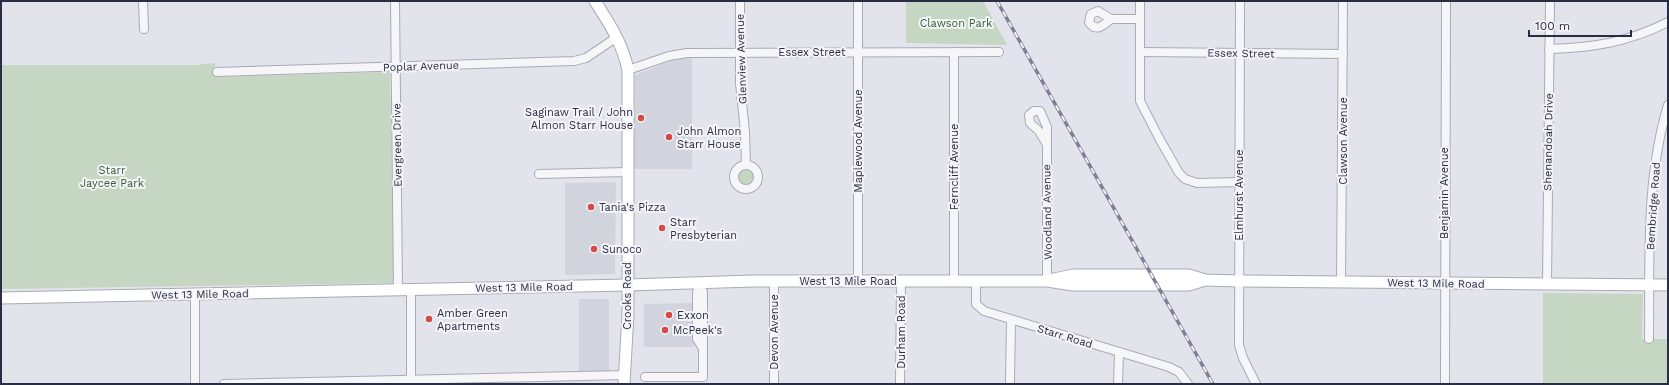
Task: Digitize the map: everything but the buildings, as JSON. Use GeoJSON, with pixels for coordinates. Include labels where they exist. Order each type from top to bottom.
{"type":"FeatureCollection","features":[{"type":"Feature","properties":{"kind":"main road","name":"Crooks Road"},"geometry":{"type":"LineString","coordinates":[[595,1],[617,37],[624,53],[628,70],[628,285],[627,338],[624,379]]}},
{"type":"Feature","properties":{"kind":"main road","name":"West 13 Mile Road"},"geometry":{"type":"LineString","coordinates":[[1,298],[774,281],[1047,281],[1073,275],[1189,275],[1205,280],[1239,281],[1668,285]]}},
{"type":"Feature","properties":{"kind":"street"},"geometry":{"type":"LineString","coordinates":[[143,1],[144,29]]}},
{"type":"Feature","properties":{"kind":"street","name":"Evergreen Drive"},"geometry":{"type":"LineString","coordinates":[[395,1],[398,289]]}},
{"type":"Feature","properties":{"kind":"street","name":"Glenview Avenue"},"geometry":{"type":"LineString","coordinates":[[740,1],[740,83],[745,132],[746,165]]}},
{"type":"Feature","properties":{"kind":"street","name":"Maplewood Avenue"},"geometry":{"type":"LineString","coordinates":[[858,1],[858,281]]}},
{"type":"Feature","properties":{"kind":"street"},"geometry":{"type":"LineString","coordinates":[[1140,1],[1141,104],[1179,173],[1188,180],[1197,182],[1239,182]]}},
{"type":"Feature","properties":{"kind":"street","name":"Elmhurst Avenue"},"geometry":{"type":"LineString","coordinates":[[1240,1],[1239,348],[1242,358],[1256,384]]}},
{"type":"Feature","properties":{"kind":"street","name":"Clawson Avenue"},"geometry":{"type":"LineString","coordinates":[[1341,282],[1343,1]]}},
{"type":"Feature","properties":{"kind":"street","name":"Benjamin Avenue"},"geometry":{"type":"LineString","coordinates":[[1445,384],[1444,283],[1446,1]]}},
{"type":"Feature","properties":{"kind":"street","name":"Shenandoah Drive"},"geometry":{"type":"LineString","coordinates":[[1547,284],[1550,1]]}},
{"type":"Feature","properties":{"kind":"street"},"geometry":{"type":"LineString","coordinates":[[1111,19],[1140,19]]}},
{"type":"Feature","properties":{"kind":"street"},"geometry":{"type":"LineString","coordinates":[[1549,49],[1588,48],[1611,43],[1633,37],[1668,22]]}},
{"type":"Feature","properties":{"kind":"street","name":"Poplar Avenue"},"geometry":{"type":"LineString","coordinates":[[217,72],[574,61],[586,58],[617,37]]}},
{"type":"Feature","properties":{"kind":"street","name":"Ferncliff Avenue"},"geometry":{"type":"LineString","coordinates":[[954,52],[954,281]]}},
{"type":"Feature","properties":{"kind":"street","name":"Essex Street"},"geometry":{"type":"LineString","coordinates":[[628,70],[682,53],[999,52]]}},
{"type":"Feature","properties":{"kind":"street","name":"Essex Street"},"geometry":{"type":"LineString","coordinates":[[1140,52],[1343,54]]}},
{"type":"Feature","properties":{"kind":"street","name":"Bembridge Road"},"geometry":{"type":"LineString","coordinates":[[1649,339],[1651,202],[1653,176],[1657,148],[1668,105]]}},
{"type":"Feature","properties":{"kind":"street","name":"Woodland Avenue"},"geometry":{"type":"LineString","coordinates":[[1046,143],[1047,281]]}},
{"type":"Feature","properties":{"kind":"street"},"geometry":{"type":"LineString","coordinates":[[539,174],[627,172]]}},
{"type":"Feature","properties":{"kind":"street","name":"Devon Avenue"},"geometry":{"type":"LineString","coordinates":[[774,281],[774,384]]}},
{"type":"Feature","properties":{"kind":"street","name":"Durham Road"},"geometry":{"type":"LineString","coordinates":[[900,384],[901,281]]}},
{"type":"Feature","properties":{"kind":"street","name":"Starr Road"},"geometry":{"type":"LineString","coordinates":[[976,281],[975,298],[978,307],[984,311],[1169,367],[1179,372],[1188,384]]}},
{"type":"Feature","properties":{"kind":"street"},"geometry":{"type":"LineString","coordinates":[[645,377],[703,377],[702,347],[697,340],[697,293],[699,283]]}},
{"type":"Feature","properties":{"kind":"street"},"geometry":{"type":"LineString","coordinates":[[411,289],[411,382]]}},
{"type":"Feature","properties":{"kind":"street"},"geometry":{"type":"LineString","coordinates":[[195,294],[195,384]]}},
{"type":"Feature","properties":{"kind":"street"},"geometry":{"type":"LineString","coordinates":[[1010,384],[1010,333],[1012,320]]}},
{"type":"Feature","properties":{"kind":"street"},"geometry":{"type":"LineString","coordinates":[[1118,384],[1119,352]]}},
{"type":"Feature","properties":{"kind":"street"},"geometry":{"type":"LineString","coordinates":[[224,384],[624,379]]}},
{"type":"Feature","properties":{"kind":"shaded area"},"geometry":{"type":"Polygon","coordinates":[[[692,57],[692,169],[633,169],[635,75],[678,58],[692,57]]]}},
{"type":"Feature","properties":{"kind":"shaded area"},"geometry":{"type":"Polygon","coordinates":[[[616,182],[615,274],[565,275],[565,183],[616,182]]]}},
{"type":"Feature","properties":{"kind":"shaded area"},"geometry":{"type":"Polygon","coordinates":[[[579,299],[609,299],[609,371],[579,372],[579,299]]]}},
{"type":"Feature","properties":{"kind":"shaded area"},"geometry":{"type":"Polygon","coordinates":[[[694,303],[694,347],[644,347],[644,304],[694,303]]]}},
{"type":"Feature","properties":{"kind":"green space","name":"Clawson Park"},"geometry":{"type":"Polygon","coordinates":[[[906,1],[983,1],[1007,45],[906,43],[906,1]]]}},
{"type":"Feature","properties":{"kind":"green space","name":"Starr Jaycee Park"},"geometry":{"type":"Polygon","coordinates":[[[215,63],[216,77],[390,72],[394,283],[1,289],[1,65],[196,65],[215,63]]]}},
{"type":"Feature","properties":{"kind":"green space"},"geometry":{"type":"Polygon","coordinates":[[[746,170],[753,175],[754,178],[749,185],[746,186],[739,181],[738,178],[743,171],[746,170]]]}},
{"type":"Feature","properties":{"kind":"green space"},"geometry":{"type":"Polygon","coordinates":[[[1543,293],[1643,294],[1642,339],[1668,339],[1668,384],[1543,384],[1543,293]]]}},
{"type":"Feature","properties":{"kind":"railway"},"geometry":{"type":"LineString","coordinates":[[997,1],[1213,384]]}},
{"type":"Feature","properties":{"kind":"place","name":"Saginaw Trail / John Almon Starr House"},"geometry":{"type":"Point","coordinates":[641,118]}},
{"type":"Feature","properties":{"kind":"place","name":"John Almon Starr House"},"geometry":{"type":"Point","coordinates":[669,137]}},
{"type":"Feature","properties":{"kind":"place","name":"Tania's Pizza"},"geometry":{"type":"Point","coordinates":[591,207]}},
{"type":"Feature","properties":{"kind":"place","name":"Starr Presbyterian"},"geometry":{"type":"Point","coordinates":[662,228]}},
{"type":"Feature","properties":{"kind":"place","name":"Sunoco"},"geometry":{"type":"Point","coordinates":[594,249]}},
{"type":"Feature","properties":{"kind":"place","name":"Exxon"},"geometry":{"type":"Point","coordinates":[669,315]}},
{"type":"Feature","properties":{"kind":"place","name":"Amber Green Apartments"},"geometry":{"type":"Point","coordinates":[429,319]}},
{"type":"Feature","properties":{"kind":"place","name":"McPeek's"},"geometry":{"type":"Point","coordinates":[665,330]}}]}
